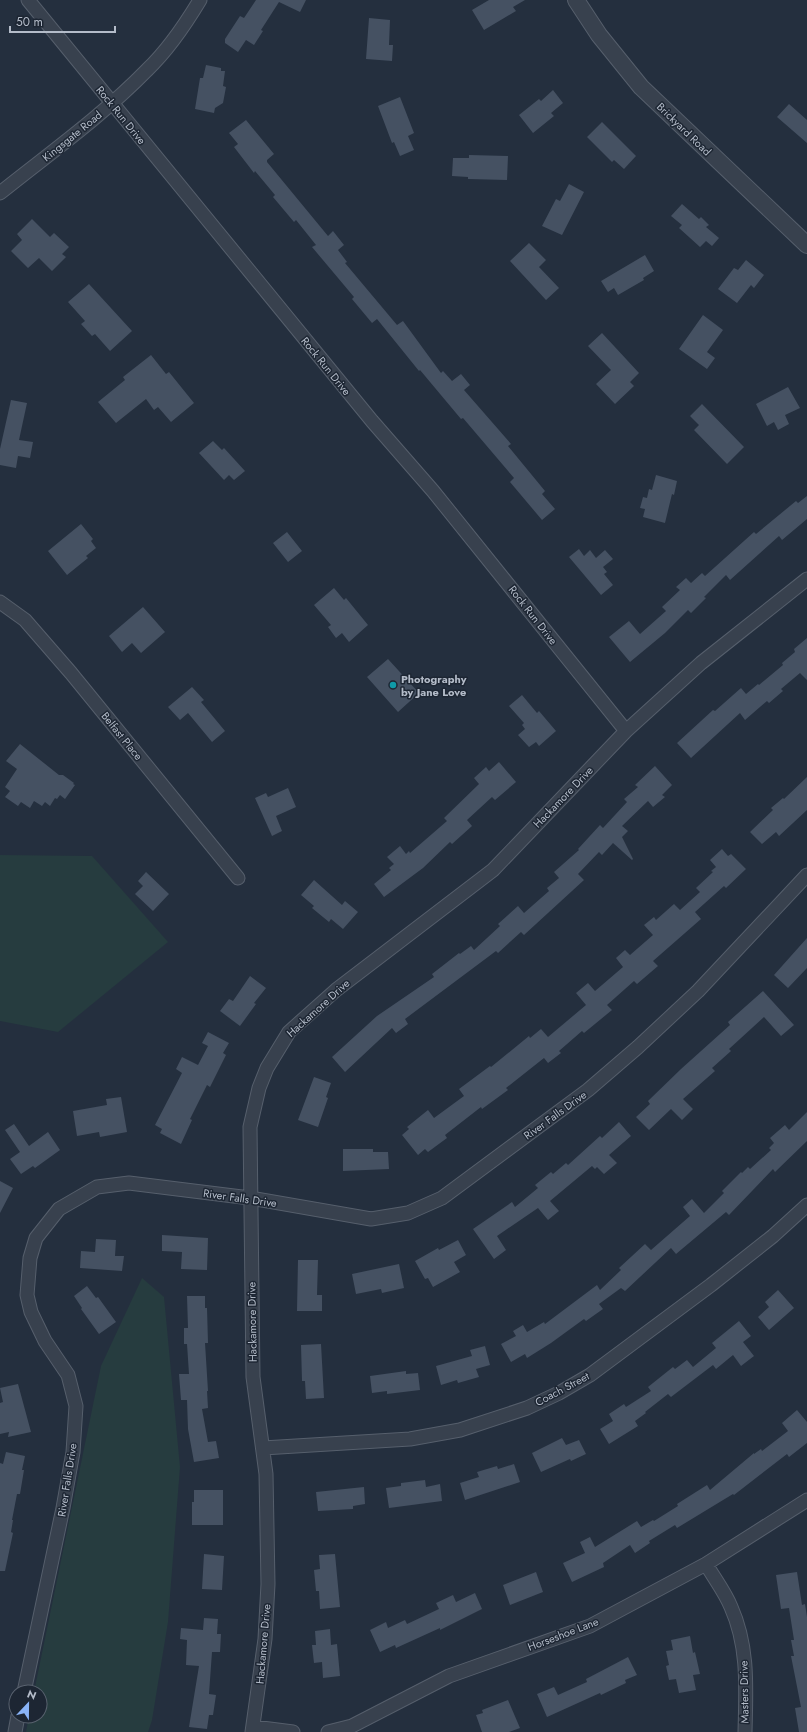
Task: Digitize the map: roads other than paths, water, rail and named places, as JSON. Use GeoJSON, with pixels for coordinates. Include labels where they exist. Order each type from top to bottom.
{"type":"FeatureCollection","features":[{"type":"Feature","properties":{"kind":"street","name":"Rock Run Drive"},"geometry":{"type":"LineString","coordinates":[[28,0],[372,421],[433,490],[626,731]]}},
{"type":"Feature","properties":{"kind":"street","name":"Kingsgate Road"},"geometry":{"type":"LineString","coordinates":[[0,193],[112,104],[148,69],[184,26],[200,0]]}},
{"type":"Feature","properties":{"kind":"street","name":"Brickyard Road"},"geometry":{"type":"LineString","coordinates":[[576,0],[599,35],[641,88],[807,245]]}},
{"type":"Feature","properties":{"kind":"street","name":"Hackamore Drive"},"geometry":{"type":"LineString","coordinates":[[253,1729],[265,1639],[268,1584],[266,1474],[253,1376],[250,1127],[258,1088],[267,1068],[289,1032],[336,990],[493,870],[626,731],[701,663],[807,579]]}},
{"type":"Feature","properties":{"kind":"street","name":"Belfast Place"},"geometry":{"type":"LineString","coordinates":[[0,602],[25,620],[238,878]]}},
{"type":"Feature","properties":{"kind":"street","name":"River Falls Drive"},"geometry":{"type":"LineString","coordinates":[[26,1684],[63,1508],[73,1452],[76,1406],[68,1375],[45,1341],[31,1312],[27,1295],[30,1258],[36,1238],[59,1209],[97,1187],[129,1183],[250,1198],[371,1220],[408,1213],[442,1198],[588,1090],[638,1048],[698,991],[807,874]]}},
{"type":"Feature","properties":{"kind":"street","name":"Coach Street"},"geometry":{"type":"LineString","coordinates":[[263,1448],[410,1439],[460,1430],[527,1408],[559,1393],[590,1375],[711,1285],[773,1236],[807,1205]]}},
{"type":"Feature","properties":{"kind":"street","name":"Horseshoe Lane"},"geometry":{"type":"LineString","coordinates":[[328,1732],[352,1726],[449,1676],[590,1626],[706,1564],[807,1500]]}},
{"type":"Feature","properties":{"kind":"street","name":"Masters Drive"},"geometry":{"type":"LineString","coordinates":[[706,1564],[731,1606],[741,1636],[746,1672],[745,1732]]}},
{"type":"Feature","properties":{"kind":"street"},"geometry":{"type":"LineString","coordinates":[[253,1729],[293,1732]]}},
{"type":"Feature","properties":{"kind":"place","name":"Photography by Jane Love"},"geometry":{"type":"Point","coordinates":[393,685]}}]}
